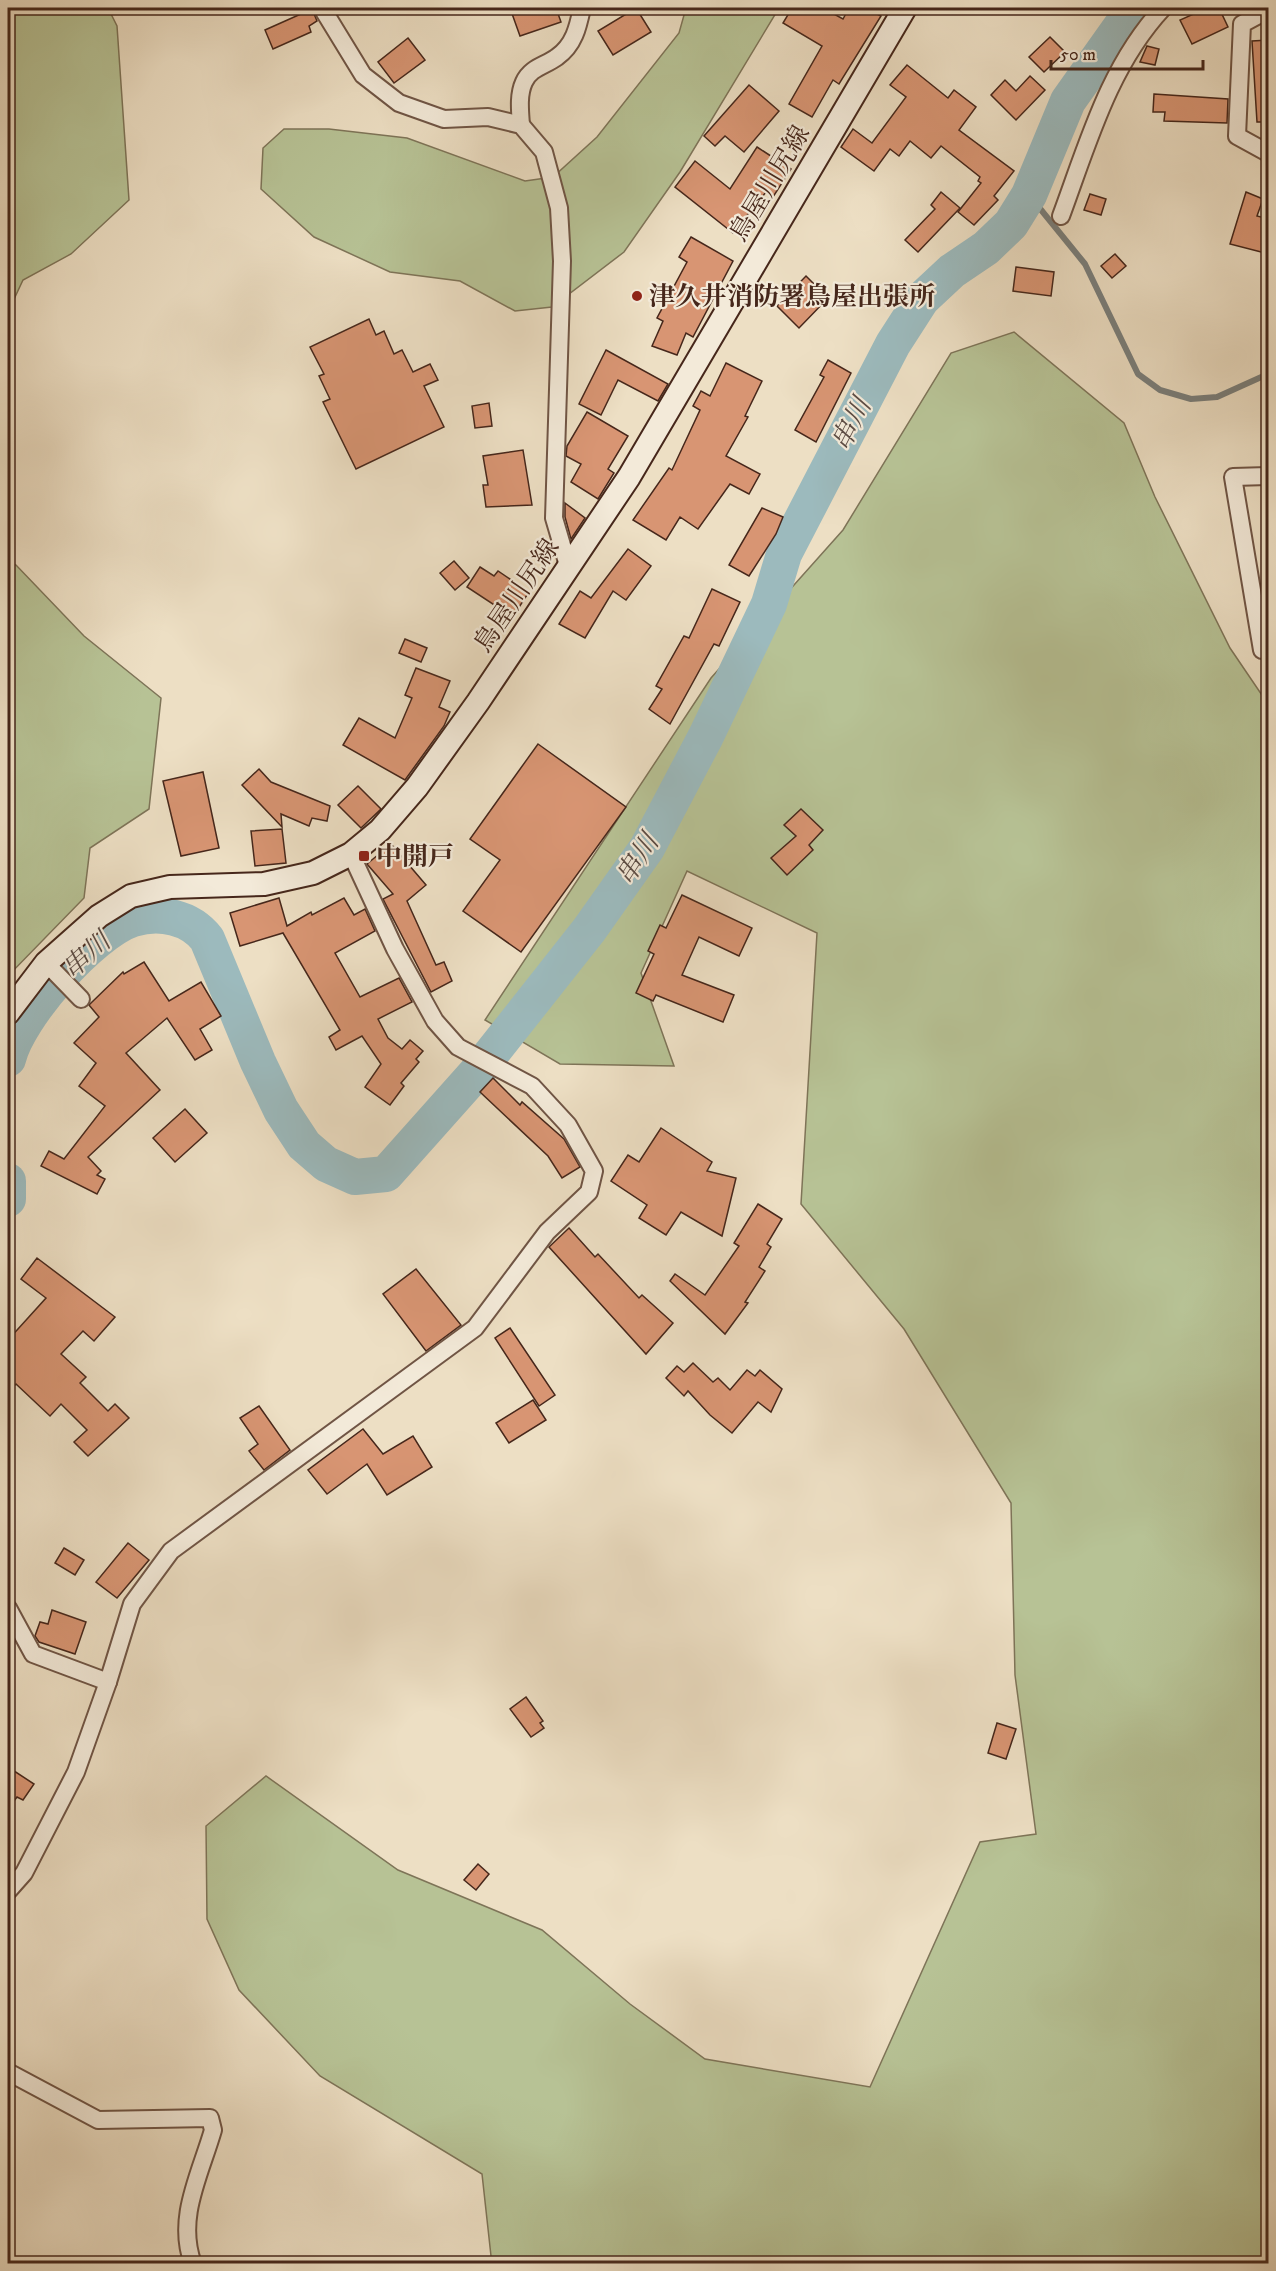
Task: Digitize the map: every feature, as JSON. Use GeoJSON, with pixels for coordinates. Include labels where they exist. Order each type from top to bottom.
{"type":"FeatureCollection","features":[{"type":"Feature","properties":{"kind":"main road","name":"鳥屋川尻線"},"geometry":{"type":"LineString","coordinates":[[8,1012],[99,916],[131,897],[170,887],[264,884],[313,873],[351,854],[380,830],[417,787],[569,569],[629,477],[905,8]]}},
{"type":"Feature","properties":{"kind":"street"},"geometry":{"type":"LineString","coordinates":[[321,8],[363,75],[399,103],[444,119],[488,117],[521,124]]}},
{"type":"Feature","properties":{"kind":"street"},"geometry":{"type":"LineString","coordinates":[[569,569],[554,518],[562,261],[559,208],[544,152],[521,124],[520,101],[523,83],[534,68],[557,57],[570,45],[578,28],[582,8]]}},
{"type":"Feature","properties":{"kind":"street"},"geometry":{"type":"LineString","coordinates":[[1061,216],[1104,99],[1130,50],[1163,8]]}},
{"type":"Feature","properties":{"kind":"street"},"geometry":{"type":"LineString","coordinates":[[1269,10],[1242,24],[1237,136],[1269,153]]}},
{"type":"Feature","properties":{"kind":"street"},"geometry":{"type":"LineString","coordinates":[[1269,476],[1233,477],[1262,650],[1269,650]]}},
{"type":"Feature","properties":{"kind":"street"},"geometry":{"type":"LineString","coordinates":[[8,1891],[24,1873],[76,1772],[108,1682],[132,1604],[171,1551],[475,1328],[547,1232],[589,1192],[594,1171],[568,1125],[532,1086],[458,1047],[435,1021],[395,949],[351,854]]}},
{"type":"Feature","properties":{"kind":"street"},"geometry":{"type":"LineString","coordinates":[[51,968],[81,999]]}},
{"type":"Feature","properties":{"kind":"street"},"geometry":{"type":"LineString","coordinates":[[8,1608],[33,1654],[108,1682]]}},
{"type":"Feature","properties":{"kind":"street"},"geometry":{"type":"LineString","coordinates":[[8,2072],[98,2120],[210,2118],[213,2130],[185,2220],[186,2246],[193,2264]]}},
{"type":"Feature","properties":{"kind":"green space"},"geometry":{"type":"Polygon","coordinates":[[[8,8],[108,8],[117,26],[129,200],[71,254],[23,280],[8,312],[8,8]]]}},
{"type":"Feature","properties":{"kind":"green space"},"geometry":{"type":"Polygon","coordinates":[[[686,8],[779,8],[680,172],[624,252],[552,307],[515,311],[460,281],[390,272],[314,237],[261,189],[263,148],[284,129],[329,129],[407,138],[525,181],[553,177],[597,137],[679,33],[686,8]]]}},
{"type":"Feature","properties":{"kind":"green space"},"geometry":{"type":"Polygon","coordinates":[[[1014,332],[1124,423],[1155,497],[1230,648],[1268,704],[1268,2263],[489,2263],[491,2256],[482,2174],[320,2076],[239,1990],[207,1919],[206,1826],[266,1776],[398,1870],[542,1930],[630,2004],[705,2059],[870,2087],[980,1842],[1036,1834],[1015,1675],[1011,1503],[904,1329],[801,1204],[817,933],[687,871],[641,973],[674,1066],[560,1064],[485,1020],[711,678],[843,530],[951,353],[1014,332]]]}},
{"type":"Feature","properties":{"kind":"green space"},"geometry":{"type":"Polygon","coordinates":[[[8,560],[16,565],[84,636],[161,698],[149,809],[90,848],[84,898],[8,976],[8,560]]]}},
{"type":"Feature","properties":{"kind":"building"},"geometry":{"type":"Polygon","coordinates":[[[510,8],[556,8],[561,22],[520,36],[510,8]]]}},
{"type":"Feature","properties":{"kind":"building"},"geometry":{"type":"Polygon","coordinates":[[[636,8],[651,32],[613,55],[598,31],[636,8]]]}},
{"type":"Feature","properties":{"kind":"building"},"geometry":{"type":"Polygon","coordinates":[[[792,8],[823,8],[843,19],[849,8],[865,8],[881,16],[839,84],[833,80],[812,117],[789,104],[822,46],[783,23],[792,8]]]}},
{"type":"Feature","properties":{"kind":"building"},"geometry":{"type":"Polygon","coordinates":[[[1207,8],[1219,8],[1228,27],[1192,44],[1180,20],[1207,8]]]}},
{"type":"Feature","properties":{"kind":"building"},"geometry":{"type":"Polygon","coordinates":[[[312,9],[317,21],[309,26],[311,32],[273,49],[265,30],[312,9]]]}},
{"type":"Feature","properties":{"kind":"building"},"geometry":{"type":"Polygon","coordinates":[[[1050,37],[1065,52],[1044,72],[1029,57],[1050,37]]]}},
{"type":"Feature","properties":{"kind":"building"},"geometry":{"type":"Polygon","coordinates":[[[408,38],[425,60],[394,83],[378,62],[408,38]]]}},
{"type":"Feature","properties":{"kind":"building"},"geometry":{"type":"Polygon","coordinates":[[[1269,40],[1269,122],[1257,122],[1252,41],[1269,40]]]}},
{"type":"Feature","properties":{"kind":"building"},"geometry":{"type":"Polygon","coordinates":[[[1147,46],[1159,49],[1155,65],[1140,62],[1147,46]]]}},
{"type":"Feature","properties":{"kind":"building"},"geometry":{"type":"Polygon","coordinates":[[[907,65],[948,98],[954,90],[976,107],[959,130],[1014,171],[994,196],[998,200],[974,225],[958,212],[981,183],[978,181],[980,177],[941,146],[931,158],[910,141],[899,156],[890,149],[874,171],[841,147],[853,129],[872,143],[906,97],[890,85],[907,65]]]}},
{"type":"Feature","properties":{"kind":"building"},"geometry":{"type":"Polygon","coordinates":[[[1030,76],[1045,90],[1016,120],[991,95],[1005,80],[1016,91],[1030,76]]]}},
{"type":"Feature","properties":{"kind":"building"},"geometry":{"type":"Polygon","coordinates":[[[749,85],[779,111],[744,152],[725,136],[715,146],[704,136],[749,85]]]}},
{"type":"Feature","properties":{"kind":"building"},"geometry":{"type":"Polygon","coordinates":[[[1154,94],[1228,99],[1227,123],[1164,121],[1165,112],[1153,112],[1154,94]]]}},
{"type":"Feature","properties":{"kind":"building"},"geometry":{"type":"Polygon","coordinates":[[[757,147],[791,169],[773,197],[766,192],[733,233],[675,187],[695,161],[730,189],[757,147]]]}},
{"type":"Feature","properties":{"kind":"building"},"geometry":{"type":"Polygon","coordinates":[[[941,192],[960,208],[918,252],[905,240],[935,209],[931,205],[941,192]]]}},
{"type":"Feature","properties":{"kind":"building"},"geometry":{"type":"Polygon","coordinates":[[[1246,192],[1263,199],[1257,216],[1269,219],[1269,254],[1230,244],[1246,192]]]}},
{"type":"Feature","properties":{"kind":"building"},"geometry":{"type":"Polygon","coordinates":[[[1090,194],[1106,199],[1101,215],[1084,210],[1090,194]]]}},
{"type":"Feature","properties":{"kind":"building"},"geometry":{"type":"Polygon","coordinates":[[[691,237],[733,261],[693,337],[686,333],[677,355],[652,346],[663,321],[657,318],[687,262],[679,257],[691,237]]]}},
{"type":"Feature","properties":{"kind":"building"},"geometry":{"type":"Polygon","coordinates":[[[1115,254],[1126,266],[1112,278],[1101,266],[1115,254]]]}},
{"type":"Feature","properties":{"kind":"building"},"geometry":{"type":"Polygon","coordinates":[[[1016,267],[1054,272],[1051,296],[1013,291],[1016,267]]]}},
{"type":"Feature","properties":{"kind":"building"},"geometry":{"type":"Polygon","coordinates":[[[806,276],[828,298],[799,328],[777,306],[806,276]]]}},
{"type":"Feature","properties":{"kind":"building"},"geometry":{"type":"Polygon","coordinates":[[[369,319],[376,335],[384,331],[394,354],[402,350],[413,372],[430,364],[438,380],[424,386],[444,427],[356,469],[323,402],[330,399],[319,376],[324,374],[310,347],[369,319]]]}},
{"type":"Feature","properties":{"kind":"building"},"geometry":{"type":"Polygon","coordinates":[[[606,350],[668,384],[658,401],[618,380],[601,415],[579,404],[606,350]]]}},
{"type":"Feature","properties":{"kind":"building"},"geometry":{"type":"Polygon","coordinates":[[[828,360],[851,373],[816,442],[795,430],[824,377],[820,375],[828,360]]]}},
{"type":"Feature","properties":{"kind":"building"},"geometry":{"type":"Polygon","coordinates":[[[726,363],[762,381],[745,416],[748,417],[726,456],[760,474],[749,494],[730,484],[698,529],[680,517],[666,540],[633,520],[669,468],[672,470],[700,410],[693,406],[701,391],[710,396],[726,363]]]}},
{"type":"Feature","properties":{"kind":"building"},"geometry":{"type":"Polygon","coordinates":[[[489,403],[492,426],[475,428],[472,406],[489,403]]]}},
{"type":"Feature","properties":{"kind":"building"},"geometry":{"type":"Polygon","coordinates":[[[587,412],[628,436],[608,469],[614,473],[598,499],[571,482],[581,464],[566,456],[567,446],[587,412]]]}},
{"type":"Feature","properties":{"kind":"building"},"geometry":{"type":"Polygon","coordinates":[[[523,450],[532,505],[486,507],[483,485],[488,485],[483,456],[523,450]]]}},
{"type":"Feature","properties":{"kind":"building"},"geometry":{"type":"Polygon","coordinates":[[[565,503],[585,518],[571,539],[565,517],[565,503]]]}},
{"type":"Feature","properties":{"kind":"building"},"geometry":{"type":"Polygon","coordinates":[[[762,508],[783,517],[776,534],[749,576],[729,565],[762,508]]]}},
{"type":"Feature","properties":{"kind":"building"},"geometry":{"type":"Polygon","coordinates":[[[628,549],[651,566],[626,600],[613,591],[585,638],[559,624],[580,591],[591,598],[628,549]]]}},
{"type":"Feature","properties":{"kind":"building"},"geometry":{"type":"Polygon","coordinates":[[[454,561],[469,578],[455,590],[440,573],[454,561]]]}},
{"type":"Feature","properties":{"kind":"building"},"geometry":{"type":"Polygon","coordinates":[[[480,567],[494,576],[498,571],[529,592],[510,621],[494,610],[496,606],[467,587],[480,567]]]}},
{"type":"Feature","properties":{"kind":"building"},"geometry":{"type":"Polygon","coordinates":[[[712,589],[740,602],[719,646],[714,644],[670,724],[649,709],[662,689],[656,686],[684,636],[689,638],[712,589]]]}},
{"type":"Feature","properties":{"kind":"building"},"geometry":{"type":"Polygon","coordinates":[[[405,639],[427,648],[421,662],[399,653],[405,639]]]}},
{"type":"Feature","properties":{"kind":"building"},"geometry":{"type":"Polygon","coordinates":[[[416,668],[450,681],[439,707],[450,712],[444,726],[405,780],[343,745],[359,718],[395,738],[412,698],[405,695],[416,668]]]}},
{"type":"Feature","properties":{"kind":"building"},"geometry":{"type":"Polygon","coordinates":[[[538,744],[626,807],[521,952],[463,911],[500,860],[470,839],[538,744]]]}},
{"type":"Feature","properties":{"kind":"building"},"geometry":{"type":"Polygon","coordinates":[[[259,769],[271,782],[330,806],[327,821],[312,818],[309,826],[281,814],[282,827],[242,785],[259,769]]]}},
{"type":"Feature","properties":{"kind":"building"},"geometry":{"type":"Polygon","coordinates":[[[203,772],[219,848],[181,856],[163,781],[203,772]]]}},
{"type":"Feature","properties":{"kind":"building"},"geometry":{"type":"Polygon","coordinates":[[[358,786],[381,809],[361,828],[338,805],[358,786]]]}},
{"type":"Feature","properties":{"kind":"building"},"geometry":{"type":"Polygon","coordinates":[[[801,809],[823,830],[809,845],[813,850],[787,875],[771,858],[796,836],[784,825],[801,809]]]}},
{"type":"Feature","properties":{"kind":"building"},"geometry":{"type":"Polygon","coordinates":[[[282,829],[286,863],[255,866],[251,831],[282,829]]]}},
{"type":"Feature","properties":{"kind":"building"},"geometry":{"type":"Polygon","coordinates":[[[391,844],[426,885],[407,901],[436,965],[444,962],[452,981],[431,992],[383,899],[393,894],[367,864],[391,844]]]}},
{"type":"Feature","properties":{"kind":"building"},"geometry":{"type":"Polygon","coordinates":[[[682,895],[752,928],[739,956],[699,937],[682,975],[734,995],[723,1022],[656,995],[653,1001],[636,993],[654,954],[648,951],[660,925],[666,928],[682,895]]]}},
{"type":"Feature","properties":{"kind":"building"},"geometry":{"type":"Polygon","coordinates":[[[279,898],[287,926],[311,912],[312,915],[344,898],[354,915],[365,909],[375,931],[335,953],[360,997],[399,978],[412,1002],[378,1019],[388,1038],[402,1049],[410,1040],[423,1051],[416,1059],[419,1062],[401,1083],[404,1086],[390,1105],[365,1087],[381,1064],[362,1036],[336,1050],[329,1037],[340,1030],[283,933],[240,946],[230,913],[279,898]]]}},
{"type":"Feature","properties":{"kind":"building"},"geometry":{"type":"Polygon","coordinates":[[[144,962],[169,1001],[201,982],[221,1016],[200,1029],[212,1050],[195,1060],[167,1018],[126,1053],[160,1090],[88,1157],[101,1171],[97,1175],[105,1179],[97,1194],[41,1166],[49,1151],[64,1159],[105,1106],[79,1086],[96,1063],[74,1043],[99,1017],[89,1005],[123,972],[124,974],[144,962]]]}},
{"type":"Feature","properties":{"kind":"building"},"geometry":{"type":"Polygon","coordinates":[[[493,1078],[520,1105],[522,1102],[564,1139],[580,1167],[562,1178],[548,1156],[480,1092],[493,1078]]]}},
{"type":"Feature","properties":{"kind":"building"},"geometry":{"type":"Polygon","coordinates":[[[185,1109],[207,1133],[175,1162],[153,1138],[185,1109]]]}},
{"type":"Feature","properties":{"kind":"building"},"geometry":{"type":"Polygon","coordinates":[[[661,1128],[712,1162],[707,1171],[736,1178],[722,1236],[681,1212],[666,1235],[639,1218],[647,1205],[611,1181],[628,1155],[639,1162],[661,1128]]]}},
{"type":"Feature","properties":{"kind":"building"},"geometry":{"type":"Polygon","coordinates":[[[758,1204],[782,1219],[767,1244],[771,1247],[759,1267],[765,1271],[745,1302],[748,1303],[725,1334],[670,1281],[675,1274],[705,1295],[739,1246],[734,1243],[758,1204]]]}},
{"type":"Feature","properties":{"kind":"building"},"geometry":{"type":"Polygon","coordinates":[[[569,1228],[595,1257],[598,1254],[639,1298],[642,1295],[673,1323],[646,1354],[549,1247],[569,1228]]]}},
{"type":"Feature","properties":{"kind":"building"},"geometry":{"type":"Polygon","coordinates":[[[37,1258],[115,1317],[94,1341],[83,1331],[61,1354],[86,1377],[80,1383],[108,1411],[115,1404],[129,1418],[88,1456],[74,1442],[87,1430],[61,1404],[50,1416],[16,1384],[8,1392],[8,1340],[46,1298],[21,1279],[37,1258]]]}},
{"type":"Feature","properties":{"kind":"building"},"geometry":{"type":"Polygon","coordinates":[[[416,1269],[461,1325],[426,1351],[383,1294],[416,1269]]]}},
{"type":"Feature","properties":{"kind":"building"},"geometry":{"type":"Polygon","coordinates":[[[510,1328],[555,1395],[539,1406],[495,1338],[510,1328]]]}},
{"type":"Feature","properties":{"kind":"building"},"geometry":{"type":"Polygon","coordinates":[[[693,1363],[713,1382],[718,1378],[730,1390],[747,1370],[755,1376],[760,1370],[782,1389],[771,1412],[758,1402],[732,1433],[710,1415],[688,1391],[684,1396],[666,1378],[677,1366],[684,1372],[693,1363]]]}},
{"type":"Feature","properties":{"kind":"building"},"geometry":{"type":"Polygon","coordinates":[[[533,1400],[546,1420],[509,1443],[496,1423],[533,1400]]]}},
{"type":"Feature","properties":{"kind":"building"},"geometry":{"type":"Polygon","coordinates":[[[259,1406],[290,1450],[264,1470],[249,1451],[258,1444],[240,1418],[259,1406]]]}},
{"type":"Feature","properties":{"kind":"building"},"geometry":{"type":"Polygon","coordinates":[[[363,1429],[383,1454],[413,1436],[432,1467],[387,1495],[367,1464],[327,1494],[308,1470],[363,1429]]]}},
{"type":"Feature","properties":{"kind":"building"},"geometry":{"type":"Polygon","coordinates":[[[128,1543],[149,1560],[117,1598],[96,1582],[128,1543]]]}},
{"type":"Feature","properties":{"kind":"building"},"geometry":{"type":"Polygon","coordinates":[[[64,1548],[84,1560],[75,1575],[55,1563],[64,1548]]]}},
{"type":"Feature","properties":{"kind":"building"},"geometry":{"type":"Polygon","coordinates":[[[52,1610],[86,1622],[75,1654],[39,1642],[35,1636],[40,1622],[48,1624],[52,1610]]]}},
{"type":"Feature","properties":{"kind":"building"},"geometry":{"type":"Polygon","coordinates":[[[526,1697],[543,1721],[540,1723],[544,1728],[531,1737],[510,1709],[526,1697]]]}},
{"type":"Feature","properties":{"kind":"building"},"geometry":{"type":"Polygon","coordinates":[[[997,1723],[1016,1729],[1006,1759],[988,1753],[997,1723]]]}},
{"type":"Feature","properties":{"kind":"building"},"geometry":{"type":"Polygon","coordinates":[[[8,1767],[34,1784],[23,1800],[17,1797],[8,1809],[8,1767]]]}},
{"type":"Feature","properties":{"kind":"building"},"geometry":{"type":"Polygon","coordinates":[[[478,1864],[489,1874],[476,1890],[464,1880],[478,1864]]]}},
{"type":"Feature","properties":{"kind":"waterway","name":"串川"},"geometry":{"type":"LineString","coordinates":[[8,1059],[26,1021],[41,1000],[58,978],[97,941],[116,927],[133,919],[154,916],[174,918],[192,925],[207,939],[258,1062],[281,1110],[304,1145],[326,1164],[355,1177],[386,1174],[476,1073],[589,930],[647,848],[706,736],[769,604],[784,554],[893,344],[922,299],[952,271],[986,248],[1011,224],[1029,195],[1068,101],[1134,8]]}},
{"type":"Feature","properties":{"kind":"waterway"},"geometry":{"type":"LineString","coordinates":[[1029,195],[1085,264],[1138,374],[1160,390],[1191,399],[1217,397],[1268,374]]}},
{"type":"Feature","properties":{"kind":"waterway","name":"串川"},"geometry":{"type":"LineString","coordinates":[[8,1181],[8,1199]]}},
{"type":"Feature","properties":{"kind":"place","name":"津久井消防署鳥屋出張所"},"geometry":{"type":"Point","coordinates":[637,296]}},
{"type":"Feature","properties":{"kind":"place","name":"中開戸"},"geometry":{"type":"Point","coordinates":[364,856]}}]}
